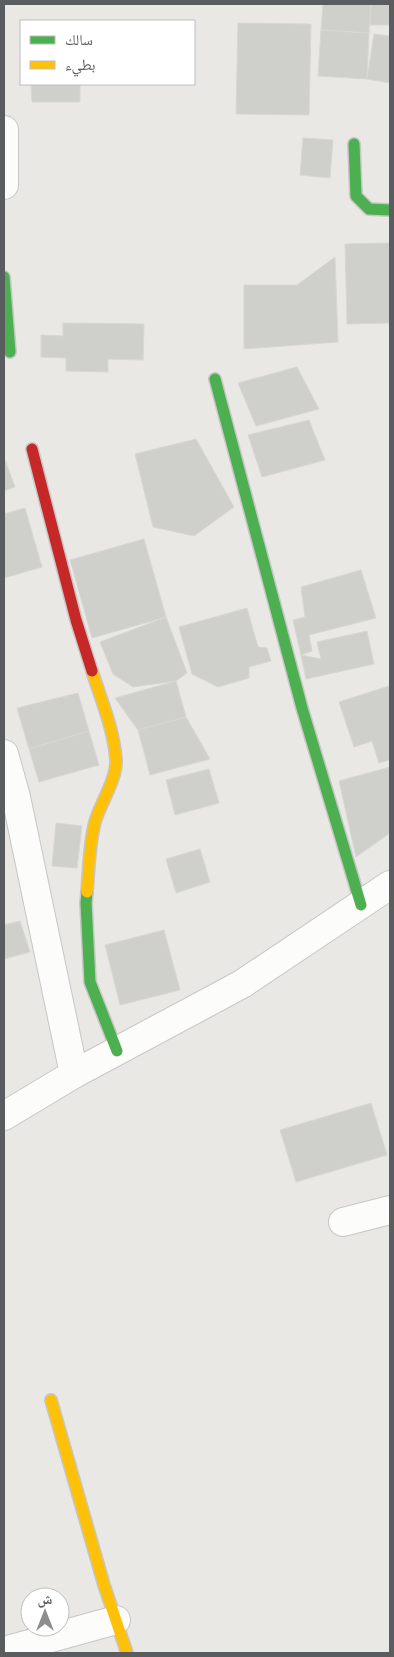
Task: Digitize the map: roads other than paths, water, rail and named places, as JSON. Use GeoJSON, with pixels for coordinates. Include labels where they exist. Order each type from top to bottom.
{"type":"FeatureCollection","features":[{"type":"Feature","properties":{"kind":"street"},"geometry":{"type":"LineString","coordinates":[[4,130],[4,185]]}},
{"type":"Feature","properties":{"kind":"street"},"geometry":{"type":"LineString","coordinates":[[354,144],[356,196],[370,209],[390,210]]}},
{"type":"Feature","properties":{"kind":"street"},"geometry":{"type":"LineString","coordinates":[[4,277],[10,352]]}},
{"type":"Feature","properties":{"kind":"street"},"geometry":{"type":"LineString","coordinates":[[215,379],[302,708],[361,905]]}},
{"type":"Feature","properties":{"kind":"street"},"geometry":{"type":"LineString","coordinates":[[32,449],[76,620],[110,733],[116,762],[112,778],[95,822],[86,903],[90,982],[117,1051]]}},
{"type":"Feature","properties":{"kind":"street"},"geometry":{"type":"LineString","coordinates":[[4,754],[16,797],[74,1074]]}},
{"type":"Feature","properties":{"kind":"street"},"geometry":{"type":"LineString","coordinates":[[4,1116],[74,1074],[242,984],[390,885]]}},
{"type":"Feature","properties":{"kind":"street"},"geometry":{"type":"LineString","coordinates":[[343,1222],[390,1210]]}},
{"type":"Feature","properties":{"kind":"street"},"geometry":{"type":"LineString","coordinates":[[51,1400],[104,1584],[128,1653]]}},
{"type":"Feature","properties":{"kind":"street"},"geometry":{"type":"LineString","coordinates":[[4,1651],[116,1620]]}}]}
